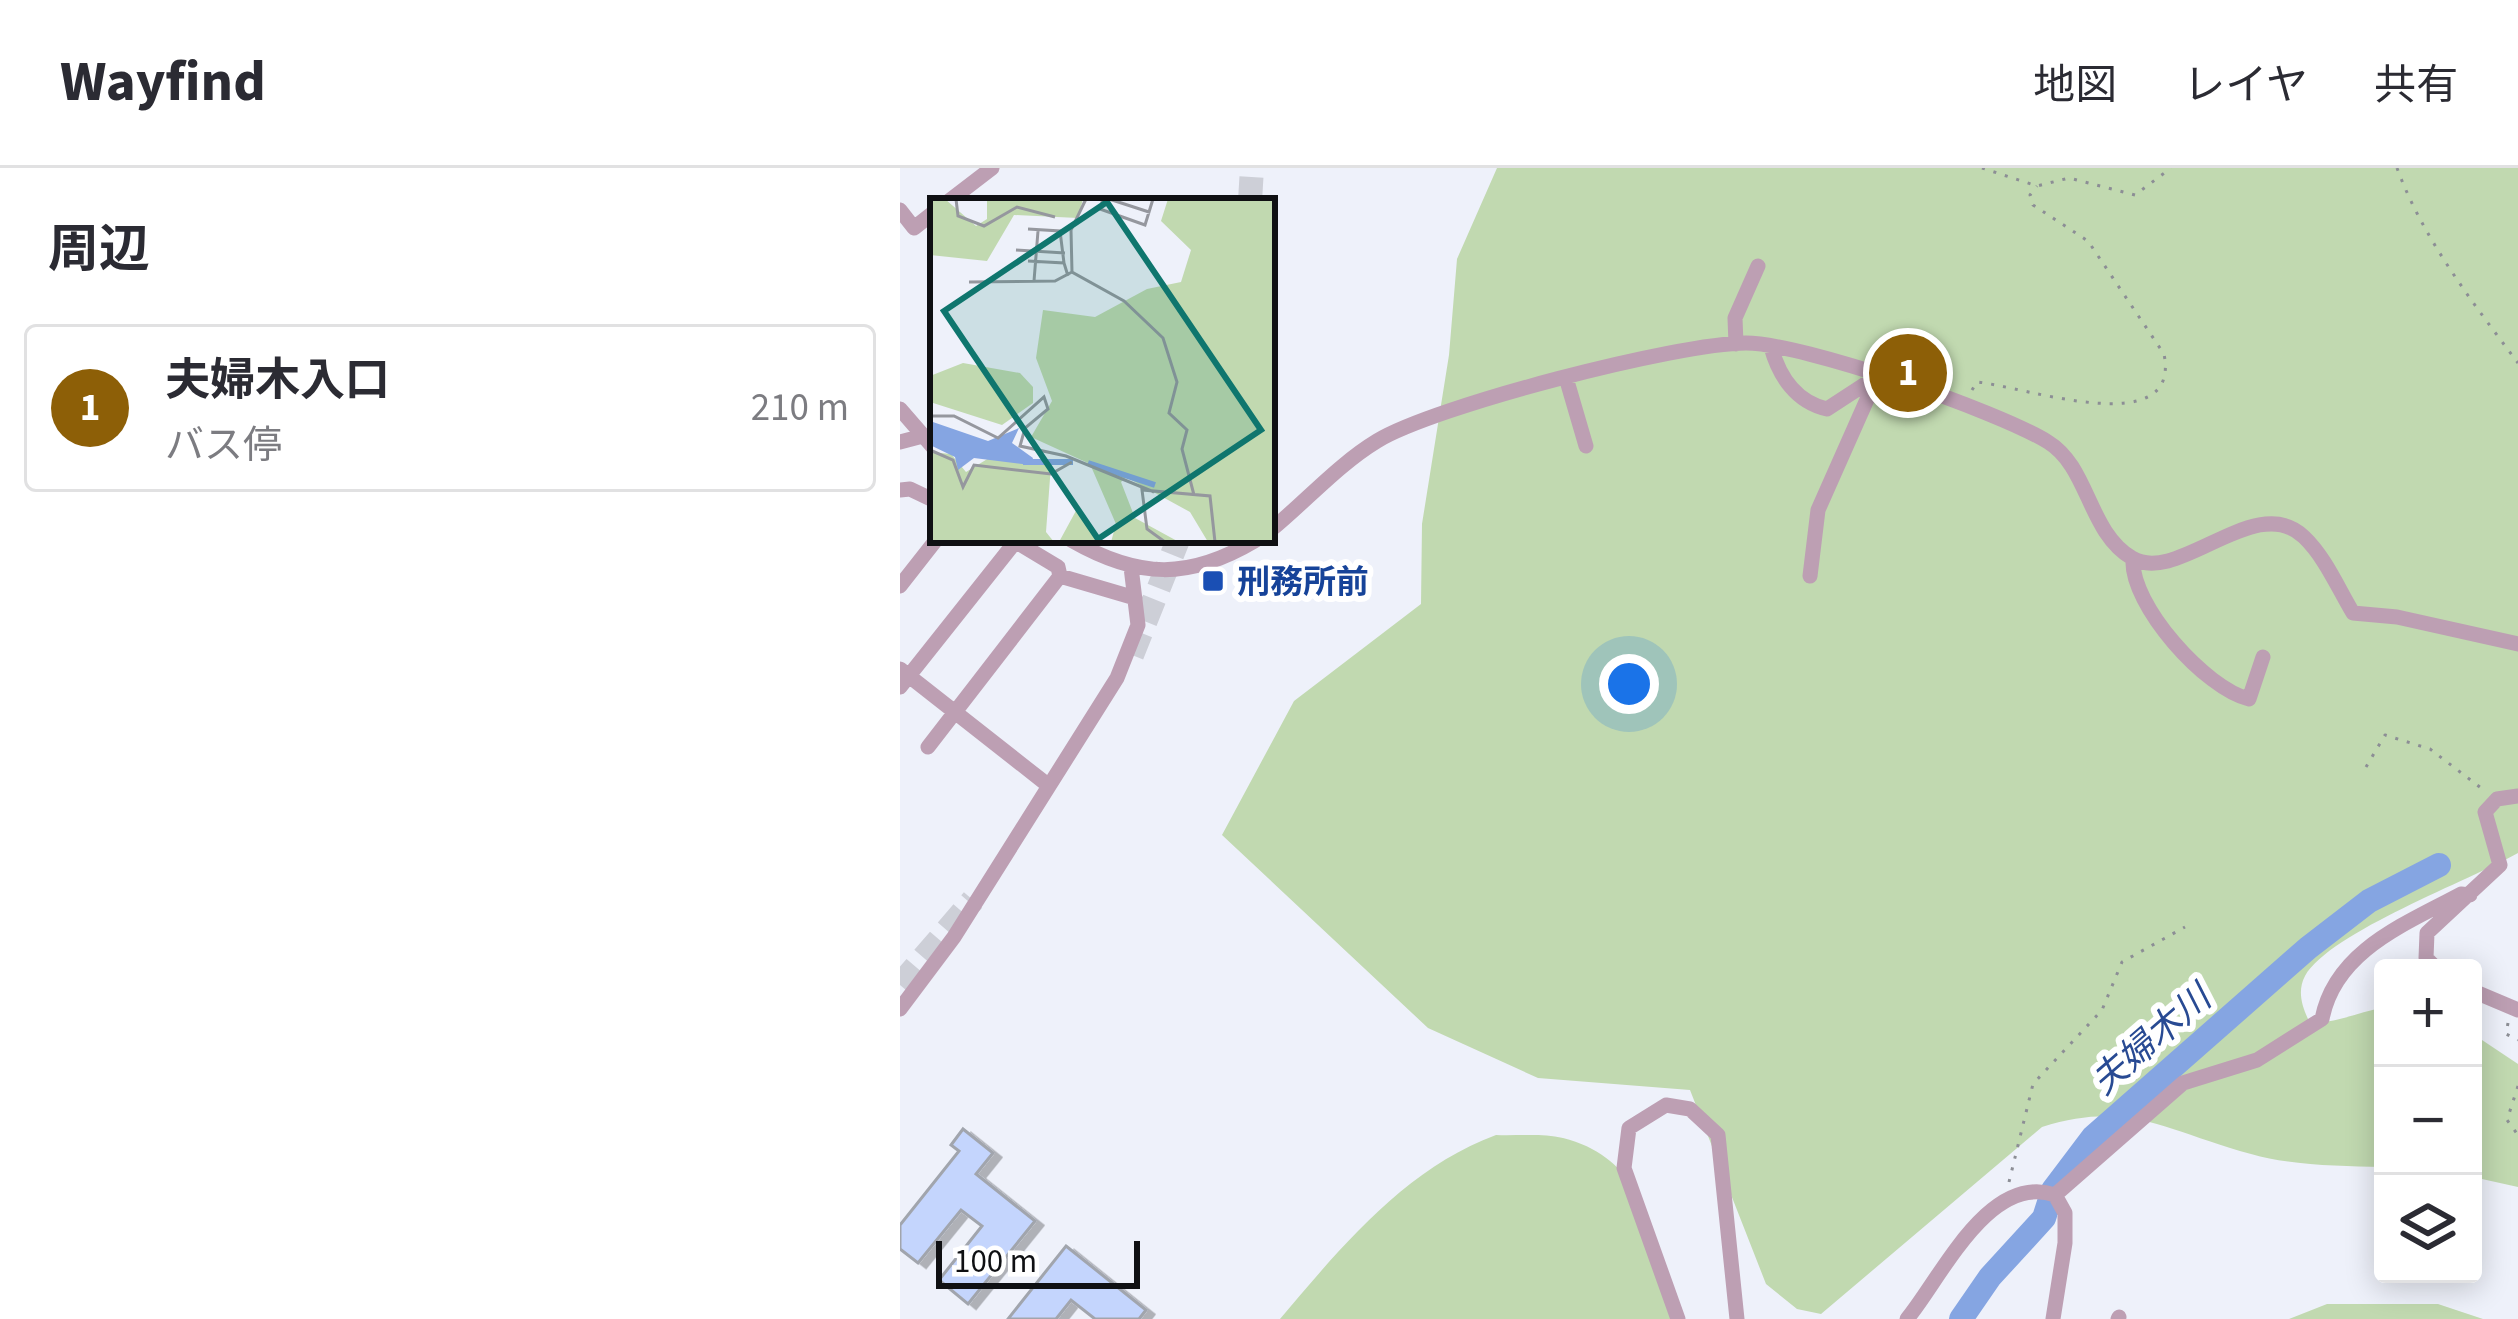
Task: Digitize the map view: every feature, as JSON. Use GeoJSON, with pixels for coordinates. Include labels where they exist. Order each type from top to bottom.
{"type":"FeatureCollection","features":[{"type":"Feature","properties":{"kind":"street"},"geometry":{"type":"LineString","coordinates":[[953,198],[992,168]]}},
{"type":"Feature","properties":{"kind":"street"},"geometry":{"type":"LineString","coordinates":[[900,210],[914,228],[930,215]]}},
{"type":"Feature","properties":{"kind":"street"},"geometry":{"type":"LineString","coordinates":[[1736,344],[1735,318],[1758,266]]}},
{"type":"Feature","properties":{"kind":"street"},"geometry":{"type":"LineString","coordinates":[[1275,526],[1377,441],[1442,413],[1672,354],[1736,344],[1771,347],[2012,420],[2055,446],[2074,470],[2108,533],[2134,559],[2154,562],[2252,526],[2278,526],[2300,533],[2353,614],[2397,617],[2518,644]]}},
{"type":"Feature","properties":{"kind":"street"},"geometry":{"type":"LineString","coordinates":[[1771,347],[1794,392],[1809,405],[1827,409],[1876,377]]}},
{"type":"Feature","properties":{"kind":"street"},"geometry":{"type":"LineString","coordinates":[[1810,576],[1818,510],[1876,377]]}},
{"type":"Feature","properties":{"kind":"street"},"geometry":{"type":"LineString","coordinates":[[1567,381],[1586,446]]}},
{"type":"Feature","properties":{"kind":"street"},"geometry":{"type":"LineString","coordinates":[[900,409],[926,442]]}},
{"type":"Feature","properties":{"kind":"street"},"geometry":{"type":"LineString","coordinates":[[900,442],[926,442]]}},
{"type":"Feature","properties":{"kind":"street"},"geometry":{"type":"LineString","coordinates":[[900,490],[930,499]]}},
{"type":"Feature","properties":{"kind":"street"},"geometry":{"type":"LineString","coordinates":[[900,586],[934,543]]}},
{"type":"Feature","properties":{"kind":"street"},"geometry":{"type":"LineString","coordinates":[[1012,543],[903,678],[1049,786]]}},
{"type":"Feature","properties":{"kind":"street"},"geometry":{"type":"LineString","coordinates":[[1017,543],[1058,567],[1060,576]]}},
{"type":"Feature","properties":{"kind":"street"},"geometry":{"type":"LineString","coordinates":[[1078,543],[1131,567],[1213,566],[1251,543]]}},
{"type":"Feature","properties":{"kind":"street"},"geometry":{"type":"LineString","coordinates":[[2134,559],[2132,574],[2147,607],[2169,638],[2222,690],[2249,699],[2263,658]]}},
{"type":"Feature","properties":{"kind":"street"},"geometry":{"type":"LineString","coordinates":[[900,1009],[954,937],[1132,648],[1138,625],[1131,567]]}},
{"type":"Feature","properties":{"kind":"street"},"geometry":{"type":"LineString","coordinates":[[1060,576],[1135,598]]}},
{"type":"Feature","properties":{"kind":"street"},"geometry":{"type":"LineString","coordinates":[[928,747],[1060,576]]}},
{"type":"Feature","properties":{"kind":"street"},"geometry":{"type":"LineString","coordinates":[[2427,959],[2428,933],[2500,865],[2485,812],[2497,799],[2518,796]]}},
{"type":"Feature","properties":{"kind":"street"},"geometry":{"type":"LineString","coordinates":[[1907,1319],[1956,1246],[2004,1201],[2024,1191],[2055,1195],[2183,1083],[2257,1060],[2321,1019],[2328,988],[2342,968],[2407,923],[2461,894],[2470,895]]}},
{"type":"Feature","properties":{"kind":"street"},"geometry":{"type":"LineString","coordinates":[[2482,995],[2514,1009]]}},
{"type":"Feature","properties":{"kind":"street"},"geometry":{"type":"LineString","coordinates":[[1678,1319],[1624,1168],[1629,1128],[1666,1105],[1690,1109],[1718,1136],[1737,1319]]}},
{"type":"Feature","properties":{"kind":"street"},"geometry":{"type":"LineString","coordinates":[[2053,1319],[2065,1243],[2065,1214],[2055,1195]]}},
{"type":"Feature","properties":{"kind":"path"},"geometry":{"type":"LineString","coordinates":[[1982,168],[2037,186],[2069,178],[2135,195],[2171,168]]}},
{"type":"Feature","properties":{"kind":"path"},"geometry":{"type":"LineString","coordinates":[[2397,168],[2433,240],[2518,363]]}},
{"type":"Feature","properties":{"kind":"path"},"geometry":{"type":"LineString","coordinates":[[1963,405],[1977,382],[2104,406],[2145,401],[2157,393],[2168,373],[2164,354],[2124,302],[2089,241],[2033,205],[2030,195],[2037,186]]}},
{"type":"Feature","properties":{"kind":"path"},"geometry":{"type":"LineString","coordinates":[[2366,767],[2385,734],[2430,749],[2497,799]]}},
{"type":"Feature","properties":{"kind":"path"},"geometry":{"type":"LineString","coordinates":[[2004,1201],[2033,1084],[2102,1010],[2122,962],[2185,927]]}},
{"type":"Feature","properties":{"kind":"path"},"geometry":{"type":"LineString","coordinates":[[2514,1009],[2506,1034],[2518,1040]]}},
{"type":"Feature","properties":{"kind":"path"},"geometry":{"type":"LineString","coordinates":[[2518,1086],[2506,1120],[2518,1135]]}},
{"type":"Feature","properties":{"kind":"green space"},"geometry":{"type":"Polygon","coordinates":[[[1497,168],[2518,168],[2518,853],[2342,942],[2319,959],[2301,987],[2309,1021],[2374,1010],[2374,1167],[2267,1158],[2125,1117],[2073,1119],[2042,1127],[1821,1314],[1797,1309],[1766,1284],[1690,1090],[1538,1078],[1428,1028],[1222,835],[1294,701],[1421,604],[1422,524],[1449,355],[1457,259],[1497,168]]]}},
{"type":"Feature","properties":{"kind":"green space"},"geometry":{"type":"Polygon","coordinates":[[[2482,1040],[2518,1064],[2518,1187],[2482,1179],[2482,1040]]]}},
{"type":"Feature","properties":{"kind":"green space"},"geometry":{"type":"Polygon","coordinates":[[[1496,1135],[1563,1138],[1592,1149],[1615,1165],[1645,1209],[1676,1319],[1280,1319],[1351,1238],[1404,1189],[1463,1149],[1496,1135]]]}},
{"type":"Feature","properties":{"kind":"green space"},"geometry":{"type":"Polygon","coordinates":[[[2327,1304],[2438,1304],[2483,1319],[2289,1319],[2327,1304]]]}},
{"type":"Feature","properties":{"kind":"building"},"geometry":{"type":"Polygon","coordinates":[[[963,1129],[993,1153],[976,1174],[1035,1221],[968,1304],[939,1280],[982,1226],[961,1210],[918,1263],[900,1249],[900,1225],[959,1151],[951,1145],[963,1129]]]}},
{"type":"Feature","properties":{"kind":"building"},"geometry":{"type":"Polygon","coordinates":[[[1066,1246],[1146,1310],[1139,1319],[1095,1319],[1071,1300],[1056,1319],[1008,1319],[1066,1246]]]}},
{"type":"Feature","properties":{"kind":"waterway","name":"夫婦木川"},"geometry":{"type":"LineString","coordinates":[[1961,1319],[1990,1277],[2044,1218],[2053,1190],[2093,1137],[2308,948],[2369,901],[2439,865]]}},
{"type":"Feature","properties":{"kind":"tunnel"},"geometry":{"type":"LineString","coordinates":[[1250,198],[1252,168]]}},
{"type":"Feature","properties":{"kind":"tunnel"},"geometry":{"type":"LineString","coordinates":[[1132,655],[1177,543]]}},
{"type":"Feature","properties":{"kind":"tunnel"},"geometry":{"type":"LineString","coordinates":[[900,985],[973,900]]}},
{"type":"Feature","properties":{"kind":"place","name":"夫婦木入口"},"geometry":{"type":"Point","coordinates":[1908,373]}},
{"type":"Feature","properties":{"kind":"place","name":"刑務所前"},"geometry":{"type":"Point","coordinates":[1213,581]}}]}
